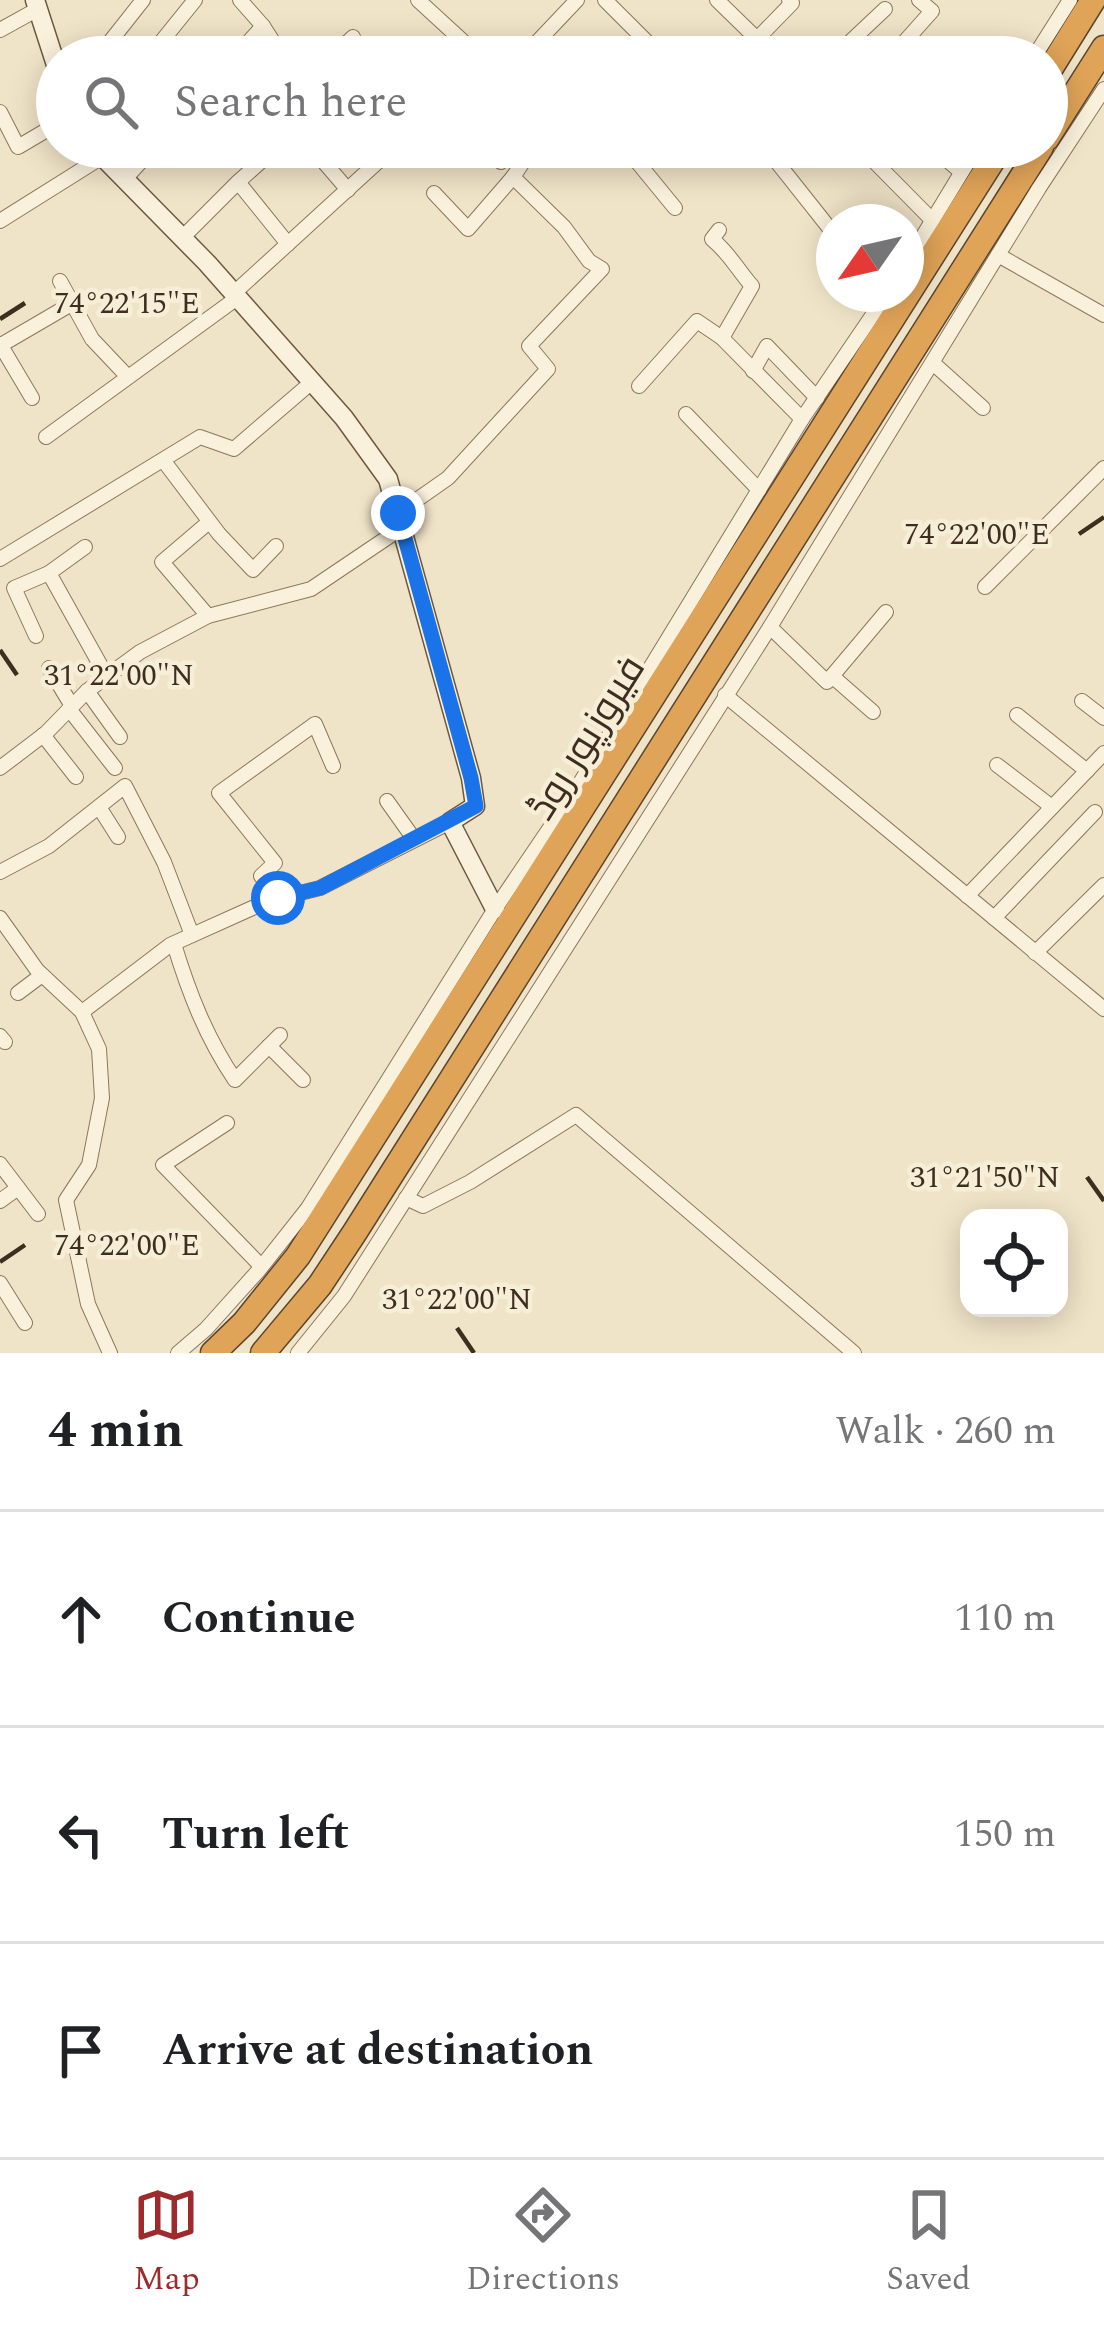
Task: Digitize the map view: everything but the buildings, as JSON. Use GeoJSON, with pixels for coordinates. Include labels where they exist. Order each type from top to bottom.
{"type":"FeatureCollection","features":[{"type":"Feature","properties":{"kind":"highway"},"geometry":{"type":"LineString","coordinates":[[1068,41],[1094,0]]}},
{"type":"Feature","properties":{"kind":"highway"},"geometry":{"type":"LineString","coordinates":[[1068,105],[1104,48]]}},
{"type":"Feature","properties":{"kind":"highway","name":"فیروزپور روڈ"},"geometry":{"type":"LineString","coordinates":[[213,1353],[298,1256],[402,1078],[731,554],[937,232],[985,168]]}},
{"type":"Feature","properties":{"kind":"highway","name":"فیروزپور روڈ"},"geometry":{"type":"LineString","coordinates":[[263,1353],[320,1286],[969,260],[1030,183],[1035,168]]}},
{"type":"Feature","properties":{"kind":"highway"},"geometry":{"type":"LineString","coordinates":[[937,232],[969,260]]}},
{"type":"Feature","properties":{"kind":"street"},"geometry":{"type":"LineString","coordinates":[[115,36],[143,0]]}},
{"type":"Feature","properties":{"kind":"street"},"geometry":{"type":"LineString","coordinates":[[165,36],[195,0]]}},
{"type":"Feature","properties":{"kind":"street"},"geometry":{"type":"LineString","coordinates":[[240,0],[269,36]]}},
{"type":"Feature","properties":{"kind":"street"},"geometry":{"type":"LineString","coordinates":[[418,0],[457,36]]}},
{"type":"Feature","properties":{"kind":"street"},"geometry":{"type":"LineString","coordinates":[[543,36],[577,0]]}},
{"type":"Feature","properties":{"kind":"street"},"geometry":{"type":"LineString","coordinates":[[605,0],[641,36]]}},
{"type":"Feature","properties":{"kind":"street"},"geometry":{"type":"LineString","coordinates":[[717,0],[754,36]]}},
{"type":"Feature","properties":{"kind":"street"},"geometry":{"type":"LineString","coordinates":[[760,36],[792,4],[789,0]]}},
{"type":"Feature","properties":{"kind":"street"},"geometry":{"type":"LineString","coordinates":[[910,36],[932,11],[919,0]]}},
{"type":"Feature","properties":{"kind":"street"},"geometry":{"type":"LineString","coordinates":[[1047,36],[1070,0]]}},
{"type":"Feature","properties":{"kind":"street"},"geometry":{"type":"LineString","coordinates":[[0,30],[37,4],[47,36]]}},
{"type":"Feature","properties":{"kind":"street"},"geometry":{"type":"LineString","coordinates":[[856,36],[885,9]]}},
{"type":"Feature","properties":{"kind":"street"},"geometry":{"type":"LineString","coordinates":[[254,36],[263,26]]}},
{"type":"Feature","properties":{"kind":"street"},"geometry":{"type":"LineString","coordinates":[[1068,135],[1104,89]]}},
{"type":"Feature","properties":{"kind":"street"},"geometry":{"type":"LineString","coordinates":[[0,112],[18,147],[36,136]]}},
{"type":"Feature","properties":{"kind":"street"},"geometry":{"type":"LineString","coordinates":[[0,221],[75,168]]}},
{"type":"Feature","properties":{"kind":"street"},"geometry":{"type":"LineString","coordinates":[[82,1012],[174,944],[278,898],[320,888],[476,806],[388,479],[369,449],[235,296],[113,168]]}},
{"type":"Feature","properties":{"kind":"street"},"geometry":{"type":"LineString","coordinates":[[124,180],[135,168]]}},
{"type":"Feature","properties":{"kind":"street"},"geometry":{"type":"LineString","coordinates":[[182,238],[254,168]]}},
{"type":"Feature","properties":{"kind":"street"},"geometry":{"type":"LineString","coordinates":[[329,168],[348,190]]}},
{"type":"Feature","properties":{"kind":"street"},"geometry":{"type":"LineString","coordinates":[[46,436],[235,296],[371,168]]}},
{"type":"Feature","properties":{"kind":"street"},"geometry":{"type":"LineString","coordinates":[[434,193],[469,229],[519,168]]}},
{"type":"Feature","properties":{"kind":"street"},"geometry":{"type":"LineString","coordinates":[[642,168],[675,208]]}},
{"type":"Feature","properties":{"kind":"street"},"geometry":{"type":"LineString","coordinates":[[782,168],[816,211]]}},
{"type":"Feature","properties":{"kind":"street"},"geometry":{"type":"LineString","coordinates":[[879,168],[937,232]]}},
{"type":"Feature","properties":{"kind":"street"},"geometry":{"type":"LineString","coordinates":[[956,168],[961,172]]}},
{"type":"Feature","properties":{"kind":"street"},"geometry":{"type":"LineString","coordinates":[[924,245],[937,232],[964,168]]}},
{"type":"Feature","properties":{"kind":"street"},"geometry":{"type":"LineString","coordinates":[[298,1353],[344,1296],[770,627],[934,364],[1042,168]]}},
{"type":"Feature","properties":{"kind":"street"},"geometry":{"type":"LineString","coordinates":[[0,768],[43,735],[87,691],[140,652],[208,616],[311,589],[448,478],[548,369],[529,346],[602,268],[590,261],[564,227],[513,177]]}},
{"type":"Feature","properties":{"kind":"street"},"geometry":{"type":"LineString","coordinates":[[238,182],[288,244]]}},
{"type":"Feature","properties":{"kind":"street"},"geometry":{"type":"LineString","coordinates":[[719,230],[712,239],[735,259],[737,269],[752,286],[722,338]]}},
{"type":"Feature","properties":{"kind":"street"},"geometry":{"type":"LineString","coordinates":[[998,255],[1104,315]]}},
{"type":"Feature","properties":{"kind":"street"},"geometry":{"type":"LineString","coordinates":[[60,281],[92,339],[128,377]]}},
{"type":"Feature","properties":{"kind":"street"},"geometry":{"type":"LineString","coordinates":[[32,398],[0,345],[74,304]]}},
{"type":"Feature","properties":{"kind":"street"},"geometry":{"type":"LineString","coordinates":[[178,1353],[206,1330],[261,1266],[402,1078],[494,909],[731,554],[759,490],[874,312]]}},
{"type":"Feature","properties":{"kind":"street"},"geometry":{"type":"LineString","coordinates":[[639,386],[697,321],[722,338],[802,419]]}},
{"type":"Feature","properties":{"kind":"street"},"geometry":{"type":"LineString","coordinates":[[753,371],[766,346],[817,398]]}},
{"type":"Feature","properties":{"kind":"street"},"geometry":{"type":"LineString","coordinates":[[934,364],[983,408]]}},
{"type":"Feature","properties":{"kind":"street"},"geometry":{"type":"LineString","coordinates":[[0,559],[200,437],[234,449],[311,382]]}},
{"type":"Feature","properties":{"kind":"street"},"geometry":{"type":"LineString","coordinates":[[686,414],[759,490]]}},
{"type":"Feature","properties":{"kind":"street"},"geometry":{"type":"LineString","coordinates":[[163,460],[209,522],[253,570],[276,546]]}},
{"type":"Feature","properties":{"kind":"street"},"geometry":{"type":"LineString","coordinates":[[985,587],[1104,470]]}},
{"type":"Feature","properties":{"kind":"street"},"geometry":{"type":"LineString","coordinates":[[208,616],[162,562],[209,522]]}},
{"type":"Feature","properties":{"kind":"street"},"geometry":{"type":"LineString","coordinates":[[36,636],[14,588],[49,573],[85,547]]}},
{"type":"Feature","properties":{"kind":"street"},"geometry":{"type":"LineString","coordinates":[[49,573],[107,676]]}},
{"type":"Feature","properties":{"kind":"street"},"geometry":{"type":"LineString","coordinates":[[770,627],[827,682],[886,612]]}},
{"type":"Feature","properties":{"kind":"street"},"geometry":{"type":"LineString","coordinates":[[49,668],[70,707],[115,767]]}},
{"type":"Feature","properties":{"kind":"street"},"geometry":{"type":"LineString","coordinates":[[832,676],[873,712]]}},
{"type":"Feature","properties":{"kind":"street"},"geometry":{"type":"LineString","coordinates":[[87,691],[120,736]]}},
{"type":"Feature","properties":{"kind":"street"},"geometry":{"type":"LineString","coordinates":[[725,695],[1098,1004],[1104,986]]}},
{"type":"Feature","properties":{"kind":"street"},"geometry":{"type":"LineString","coordinates":[[1082,701],[1104,718]]}},
{"type":"Feature","properties":{"kind":"street"},"geometry":{"type":"LineString","coordinates":[[1017,715],[1087,772]]}},
{"type":"Feature","properties":{"kind":"street"},"geometry":{"type":"LineString","coordinates":[[278,898],[261,876],[275,863],[219,793],[316,724],[333,766]]}},
{"type":"Feature","properties":{"kind":"street"},"geometry":{"type":"LineString","coordinates":[[43,735],[76,777]]}},
{"type":"Feature","properties":{"kind":"street"},"geometry":{"type":"LineString","coordinates":[[967,896],[1104,753]]}},
{"type":"Feature","properties":{"kind":"street"},"geometry":{"type":"LineString","coordinates":[[997,765],[1052,807]]}},
{"type":"Feature","properties":{"kind":"street"},"geometry":{"type":"LineString","coordinates":[[0,872],[49,846],[125,786],[164,862],[192,935]]}},
{"type":"Feature","properties":{"kind":"street"},"geometry":{"type":"LineString","coordinates":[[387,800],[415,839]]}},
{"type":"Feature","properties":{"kind":"street"},"geometry":{"type":"LineString","coordinates":[[99,807],[118,837]]}},
{"type":"Feature","properties":{"kind":"street"},"geometry":{"type":"LineString","coordinates":[[994,918],[1095,812]]}},
{"type":"Feature","properties":{"kind":"street"},"geometry":{"type":"LineString","coordinates":[[450,822],[494,909]]}},
{"type":"Feature","properties":{"kind":"street"},"geometry":{"type":"LineString","coordinates":[[1036,952],[1104,885]]}},
{"type":"Feature","properties":{"kind":"street"},"geometry":{"type":"LineString","coordinates":[[2,927],[42,975],[82,1012],[99,1049],[102,1098],[89,1165],[66,1200],[88,1304],[110,1353]]}},
{"type":"Feature","properties":{"kind":"street"},"geometry":{"type":"LineString","coordinates":[[174,944],[199,1016],[235,1080],[275,1040],[303,1080]]}},
{"type":"Feature","properties":{"kind":"street"},"geometry":{"type":"LineString","coordinates":[[18,993],[42,975]]}},
{"type":"Feature","properties":{"kind":"street"},"geometry":{"type":"LineString","coordinates":[[406,1198],[423,1206],[576,1115],[854,1353]]}},
{"type":"Feature","properties":{"kind":"street"},"geometry":{"type":"LineString","coordinates":[[227,1123],[164,1166],[261,1266]]}},
{"type":"Feature","properties":{"kind":"street"},"geometry":{"type":"LineString","coordinates":[[0,1163],[38,1214]]}},
{"type":"Feature","properties":{"kind":"street"},"geometry":{"type":"LineString","coordinates":[[0,1201],[19,1188]]}},
{"type":"Feature","properties":{"kind":"street"},"geometry":{"type":"LineString","coordinates":[[0,1283],[26,1323]]}},
{"type":"Feature","properties":{"kind":"route"},"geometry":{"type":"LineString","coordinates":[[278,898],[320,888],[476,806],[398,513]]}}]}
